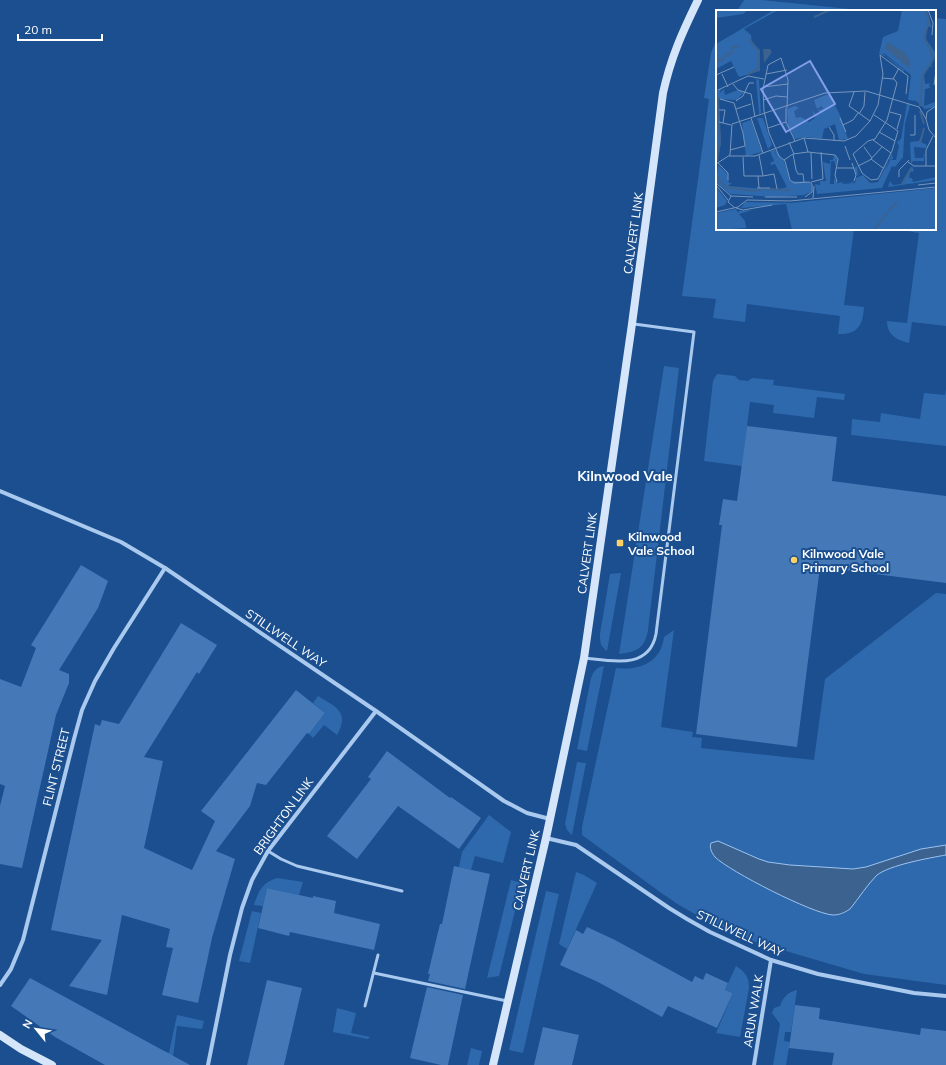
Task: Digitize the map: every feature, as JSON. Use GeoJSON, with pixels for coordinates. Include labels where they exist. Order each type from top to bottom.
{"type":"FeatureCollection","features":[{"type":"Feature","properties":{"kind":"street","name":"CALVERT LINK"},"geometry":{"type":"LineString","coordinates":[[493,1065],[546,838],[584,658],[666,78],[678,41],[698,0]]}},
{"type":"Feature","properties":{"kind":"street","name":"STILLWELL WAY"},"geometry":{"type":"LineString","coordinates":[[0,491],[121,542],[165,568],[376,711],[511,805],[527,813],[550,819]]}},
{"type":"Feature","properties":{"kind":"street","name":"FLINT STREET"},"geometry":{"type":"LineString","coordinates":[[0,985],[11,969],[23,940],[82,710],[103,666],[165,568]]}},
{"type":"Feature","properties":{"kind":"street","name":"BRIGHTON LINK"},"geometry":{"type":"LineString","coordinates":[[208,1065],[230,955],[242,908],[252,880],[268,850],[376,711]]}},
{"type":"Feature","properties":{"kind":"street","name":"STILLWELL WAY"},"geometry":{"type":"LineString","coordinates":[[546,838],[576,845],[687,919],[723,938],[771,960],[818,974],[901,990],[946,996]]}},
{"type":"Feature","properties":{"kind":"street","name":"ARUN WALK"},"geometry":{"type":"LineString","coordinates":[[754,1065],[771,960]]}},
{"type":"Feature","properties":{"kind":"street"},"geometry":{"type":"LineString","coordinates":[[0,1035],[21,1049],[52,1065]]}},
{"type":"Feature","properties":{"kind":"lane"},"geometry":{"type":"LineString","coordinates":[[584,658],[620,662],[633,660],[644,655],[653,646],[654,642],[694,332],[632,324]]}},
{"type":"Feature","properties":{"kind":"lane"},"geometry":{"type":"LineString","coordinates":[[268,850],[281,859],[297,866],[402,891]]}},
{"type":"Feature","properties":{"kind":"lane"},"geometry":{"type":"LineString","coordinates":[[365,1006],[378,955]]}},
{"type":"Feature","properties":{"kind":"lane"},"geometry":{"type":"LineString","coordinates":[[374,973],[508,1001]]}},
{"type":"Feature","properties":{"kind":"shaded area"},"geometry":{"type":"Polygon","coordinates":[[[744,0],[762,0],[859,10],[738,10],[744,0]]]}},
{"type":"Feature","properties":{"kind":"shaded area"},"geometry":{"type":"Polygon","coordinates":[[[936,18],[946,19],[946,326],[912,322],[909,343],[900,340],[891,333],[887,326],[887,321],[907,323],[919,233],[902,230],[936,230],[936,18]]]}},
{"type":"Feature","properties":{"kind":"shaded area"},"geometry":{"type":"Polygon","coordinates":[[[716,40],[716,230],[854,230],[844,305],[864,307],[861,324],[855,331],[845,334],[838,334],[840,316],[747,304],[745,322],[713,318],[716,299],[682,296],[709,99],[704,98],[711,53],[716,40]]]}},
{"type":"Feature","properties":{"kind":"shaded area"},"geometry":{"type":"Polygon","coordinates":[[[664,366],[679,368],[648,630],[645,641],[639,648],[631,652],[619,654],[664,366]]]}},
{"type":"Feature","properties":{"kind":"shaded area"},"geometry":{"type":"Polygon","coordinates":[[[717,374],[735,376],[739,380],[748,381],[752,378],[774,380],[773,385],[845,394],[844,400],[817,397],[814,418],[773,413],[774,405],[750,402],[742,466],[704,461],[713,381],[717,374]]]}},
{"type":"Feature","properties":{"kind":"shaded area"},"geometry":{"type":"Polygon","coordinates":[[[946,388],[946,446],[851,435],[852,419],[880,422],[881,413],[920,419],[924,393],[945,395],[946,388]]]}},
{"type":"Feature","properties":{"kind":"shaded area"},"geometry":{"type":"Polygon","coordinates":[[[621,573],[607,651],[601,644],[600,634],[610,574],[621,573]]]}},
{"type":"Feature","properties":{"kind":"shaded area"},"geometry":{"type":"Polygon","coordinates":[[[936,593],[946,594],[946,985],[864,974],[752,941],[679,905],[582,835],[582,827],[616,668],[632,668],[647,663],[658,653],[662,646],[664,637],[674,630],[661,727],[693,732],[692,737],[702,738],[701,748],[814,760],[825,679],[936,593]]]}},
{"type":"Feature","properties":{"kind":"shaded area"},"geometry":{"type":"Polygon","coordinates":[[[604,666],[587,751],[577,749],[591,678],[593,673],[599,667],[604,666]]]}},
{"type":"Feature","properties":{"kind":"shaded area"},"geometry":{"type":"Polygon","coordinates":[[[318,696],[335,707],[341,715],[341,727],[337,735],[324,725],[313,738],[309,734],[325,713],[313,703],[318,696]]]}},
{"type":"Feature","properties":{"kind":"shaded area"},"geometry":{"type":"Polygon","coordinates":[[[577,762],[586,763],[572,835],[567,830],[565,824],[577,762]]]}},
{"type":"Feature","properties":{"kind":"shaded area"},"geometry":{"type":"Polygon","coordinates":[[[489,815],[511,832],[503,863],[475,856],[471,870],[459,867],[462,852],[489,815]]]}},
{"type":"Feature","properties":{"kind":"shaded area"},"geometry":{"type":"Polygon","coordinates":[[[718,841],[768,862],[853,869],[866,867],[921,849],[946,845],[946,855],[910,862],[883,871],[866,887],[850,909],[842,914],[833,915],[823,913],[791,900],[753,881],[723,863],[715,857],[710,845],[711,843],[718,841]]]}},
{"type":"Feature","properties":{"kind":"shaded area"},"geometry":{"type":"Polygon","coordinates":[[[576,872],[597,883],[567,949],[559,944],[576,872]]]}},
{"type":"Feature","properties":{"kind":"shaded area"},"geometry":{"type":"Polygon","coordinates":[[[277,878],[303,882],[299,895],[267,888],[263,906],[254,905],[257,895],[262,888],[268,882],[277,878]]]}},
{"type":"Feature","properties":{"kind":"shaded area"},"geometry":{"type":"Polygon","coordinates":[[[511,880],[522,883],[499,976],[487,978],[511,880]]]}},
{"type":"Feature","properties":{"kind":"shaded area"},"geometry":{"type":"Polygon","coordinates":[[[546,891],[559,894],[523,1053],[509,1050],[546,891]]]}},
{"type":"Feature","properties":{"kind":"shaded area"},"geometry":{"type":"Polygon","coordinates":[[[252,911],[261,913],[250,963],[239,961],[252,911]]]}},
{"type":"Feature","properties":{"kind":"shaded area"},"geometry":{"type":"Polygon","coordinates":[[[736,966],[746,975],[749,984],[740,1037],[716,1033],[733,993],[725,990],[736,966]]]}},
{"type":"Feature","properties":{"kind":"shaded area"},"geometry":{"type":"Polygon","coordinates":[[[797,990],[791,1032],[785,1032],[784,1041],[790,1042],[786,1065],[773,1065],[780,1024],[772,1013],[774,1008],[780,1006],[786,995],[797,990]]]}},
{"type":"Feature","properties":{"kind":"shaded area"},"geometry":{"type":"Polygon","coordinates":[[[337,1008],[356,1013],[351,1033],[370,1037],[368,1039],[333,1032],[337,1008]]]}},
{"type":"Feature","properties":{"kind":"shaded area"},"geometry":{"type":"Polygon","coordinates":[[[177,1015],[204,1021],[202,1029],[177,1026],[172,1065],[157,1065],[164,1051],[169,1053],[177,1015]]]}},
{"type":"Feature","properties":{"kind":"shaded area"},"geometry":{"type":"Polygon","coordinates":[[[471,1048],[482,1051],[479,1065],[467,1065],[471,1048]]]}},
{"type":"Feature","properties":{"kind":"building"},"geometry":{"type":"Polygon","coordinates":[[[747,426],[837,437],[832,481],[946,496],[946,583],[820,567],[797,747],[696,734],[722,525],[719,525],[723,499],[737,501],[747,426]]]}},
{"type":"Feature","properties":{"kind":"building"},"geometry":{"type":"Polygon","coordinates":[[[81,565],[108,581],[98,608],[59,670],[69,674],[69,683],[56,715],[22,868],[0,864],[0,806],[5,786],[0,784],[0,679],[21,687],[36,648],[31,645],[81,565]]]}},
{"type":"Feature","properties":{"kind":"building"},"geometry":{"type":"Polygon","coordinates":[[[181,623],[217,645],[199,674],[197,672],[144,757],[163,761],[144,848],[192,870],[215,821],[201,811],[296,690],[325,713],[309,734],[307,733],[266,785],[257,783],[250,806],[216,851],[235,859],[212,938],[198,1003],[162,995],[173,948],[166,947],[170,929],[122,915],[107,995],[69,986],[102,940],[51,930],[95,724],[100,726],[102,720],[119,724],[181,623]]]}},
{"type":"Feature","properties":{"kind":"building"},"geometry":{"type":"Polygon","coordinates":[[[387,751],[450,798],[451,797],[481,818],[459,849],[398,806],[357,859],[327,836],[371,779],[368,777],[387,751]]]}},
{"type":"Feature","properties":{"kind":"building"},"geometry":{"type":"Polygon","coordinates":[[[454,866],[490,874],[465,989],[428,981],[430,974],[428,974],[440,924],[442,924],[454,866]]]}},
{"type":"Feature","properties":{"kind":"building"},"geometry":{"type":"Polygon","coordinates":[[[267,888],[313,898],[313,896],[336,901],[334,913],[380,924],[374,950],[290,932],[289,936],[258,928],[267,888]]]}},
{"type":"Feature","properties":{"kind":"building"},"geometry":{"type":"Polygon","coordinates":[[[587,927],[615,940],[692,982],[695,976],[703,980],[706,973],[728,983],[725,990],[733,993],[717,1028],[668,1006],[662,1017],[598,982],[560,965],[576,930],[583,934],[587,927]]]}},
{"type":"Feature","properties":{"kind":"building"},"geometry":{"type":"Polygon","coordinates":[[[30,978],[190,1065],[105,1065],[55,1037],[11,1006],[30,978]]]}},
{"type":"Feature","properties":{"kind":"building"},"geometry":{"type":"Polygon","coordinates":[[[267,980],[302,988],[284,1065],[247,1065],[267,980]]]}},
{"type":"Feature","properties":{"kind":"building"},"geometry":{"type":"Polygon","coordinates":[[[427,987],[463,995],[448,1065],[441,1065],[410,1058],[427,987]]]}},
{"type":"Feature","properties":{"kind":"building"},"geometry":{"type":"Polygon","coordinates":[[[795,1005],[820,1008],[819,1019],[920,1035],[921,1028],[946,1031],[946,1065],[832,1065],[834,1053],[789,1048],[795,1005]]]}},
{"type":"Feature","properties":{"kind":"building"},"geometry":{"type":"Polygon","coordinates":[[[543,1027],[579,1035],[572,1065],[534,1065],[543,1027]]]}},
{"type":"Feature","properties":{"kind":"place","name":"Kilnwood Vale School"},"geometry":{"type":"Point","coordinates":[620,543]}},
{"type":"Feature","properties":{"kind":"place","name":"Kilnwood Vale Primary School"},"geometry":{"type":"Point","coordinates":[794,560]}},
{"type":"Feature","properties":{"kind":"district","name":"Kilnwood Vale"},"geometry":{"type":"Point","coordinates":[625,476]}}]}
